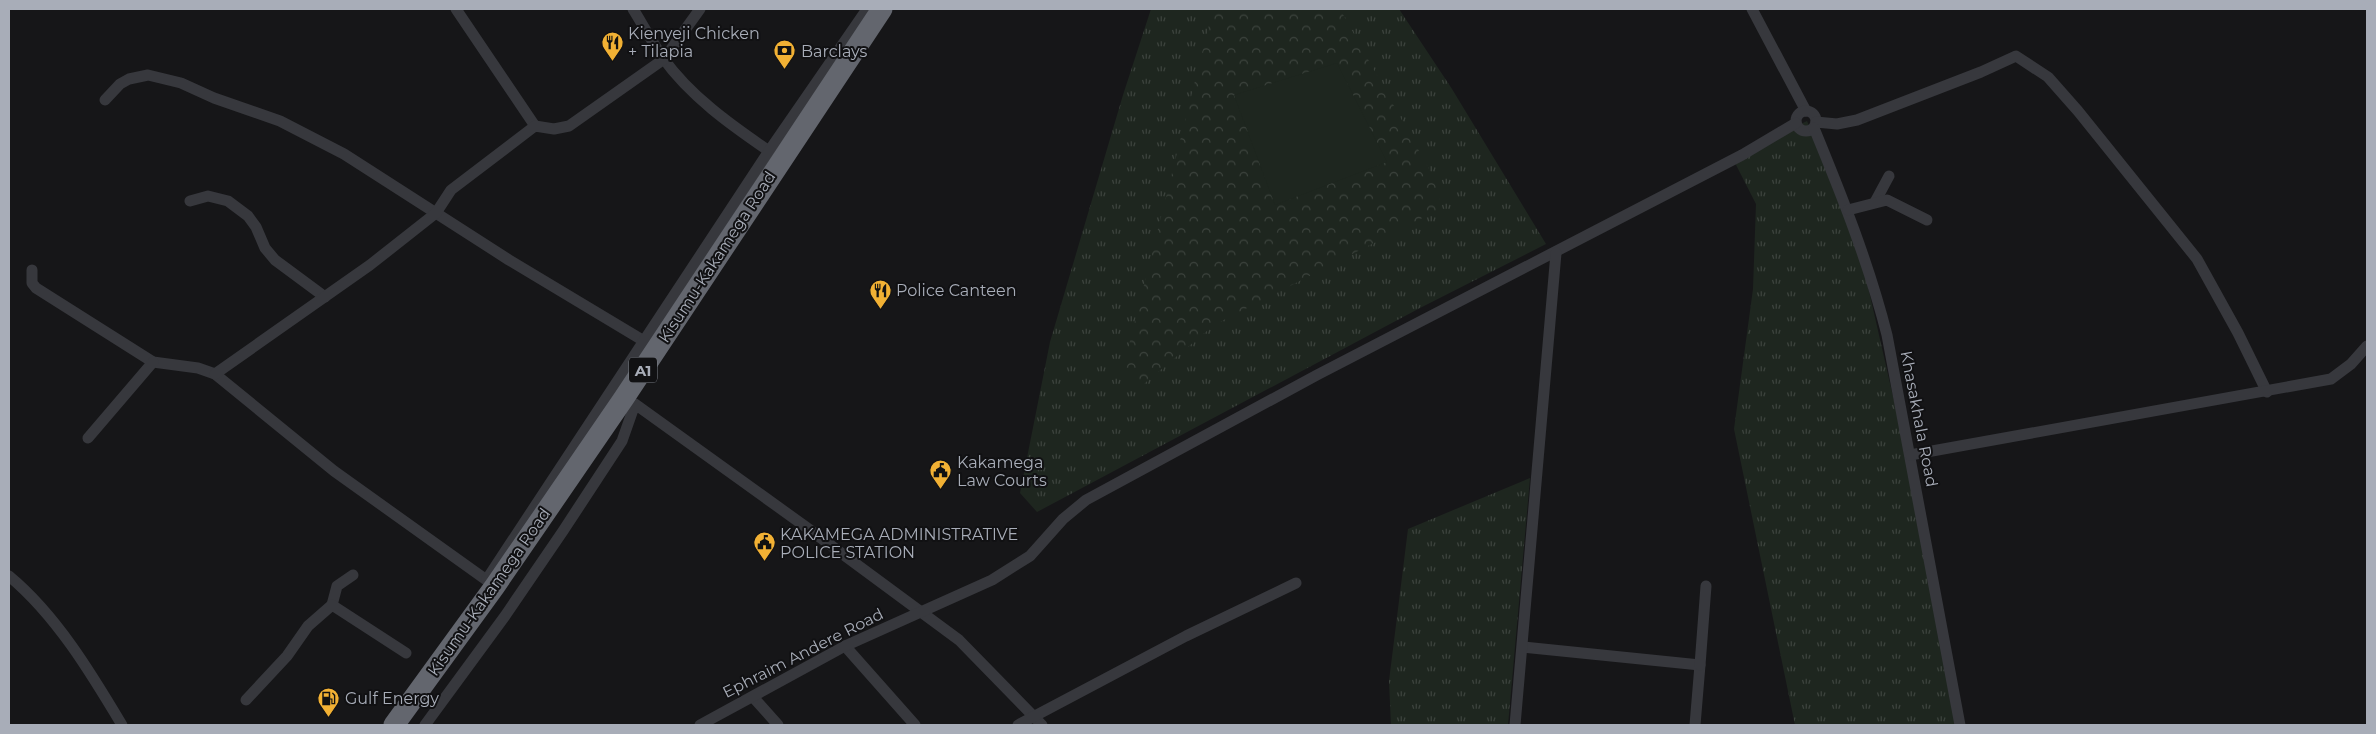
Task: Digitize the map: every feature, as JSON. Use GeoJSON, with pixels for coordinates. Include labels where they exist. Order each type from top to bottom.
{"type":"FeatureCollection","features":[{"type":"Feature","properties":{"kind":"highway","name":"Kisumu-Kakamega Road"},"geometry":{"type":"LineString","coordinates":[[394,725],[491,583],[624,398],[882,9]]}},
{"type":"Feature","properties":{"kind":"highway","name":"Kisumu-Kakamega Road"},"geometry":{"type":"LineString","coordinates":[[412,725],[505,594],[635,404],[896,9]]}},
{"type":"Feature","properties":{"kind":"street"},"geometry":{"type":"LineString","coordinates":[[456,9],[535,126]]}},
{"type":"Feature","properties":{"kind":"street"},"geometry":{"type":"LineString","coordinates":[[633,9],[664,59],[692,90],[734,126],[769,151]]}},
{"type":"Feature","properties":{"kind":"street"},"geometry":{"type":"LineString","coordinates":[[216,374],[370,265],[436,213],[451,190],[535,126],[554,129],[569,126],[664,59],[700,9]]}},
{"type":"Feature","properties":{"kind":"street"},"geometry":{"type":"LineString","coordinates":[[32,270],[32,283],[36,288],[153,362],[198,368],[216,374],[334,471],[491,583],[644,341],[769,151],[867,9]]}},
{"type":"Feature","properties":{"kind":"street"},"geometry":{"type":"LineString","coordinates":[[1752,9],[1806,111],[1815,116],[1815,125]]}},
{"type":"Feature","properties":{"kind":"street"},"geometry":{"type":"LineString","coordinates":[[1806,111],[1799,113],[1796,123],[1799,128],[1805,131],[1815,125],[1837,124],[1857,120],[1981,72],[2016,56],[2035,67],[2048,77],[2078,111],[2197,259],[2238,333],[2267,392]]}},
{"type":"Feature","properties":{"kind":"street"},"geometry":{"type":"LineString","coordinates":[[105,100],[120,84],[136,76],[148,75],[181,83],[214,98],[261,113],[344,154],[644,341]]}},
{"type":"Feature","properties":{"kind":"street"},"geometry":{"type":"LineString","coordinates":[[810,91],[835,78]]}},
{"type":"Feature","properties":{"kind":"street","name":"Ephraim Andere Road"},"geometry":{"type":"LineString","coordinates":[[700,725],[846,646],[992,580],[1030,556],[1063,519],[1086,500],[1317,375],[1556,253],[1742,155],[1796,123]]}},
{"type":"Feature","properties":{"kind":"street","name":"Khasakhala Road"},"geometry":{"type":"LineString","coordinates":[[1815,125],[1848,210],[1880,311],[1910,455],[1960,725]]}},
{"type":"Feature","properties":{"kind":"street"},"geometry":{"type":"LineString","coordinates":[[1875,202],[1889,176]]}},
{"type":"Feature","properties":{"kind":"street"},"geometry":{"type":"LineString","coordinates":[[190,201],[208,196],[228,201],[248,216],[256,227],[265,248],[275,260],[325,297]]}},
{"type":"Feature","properties":{"kind":"street"},"geometry":{"type":"LineString","coordinates":[[1848,210],[1888,200],[1927,220]]}},
{"type":"Feature","properties":{"kind":"street"},"geometry":{"type":"LineString","coordinates":[[1515,725],[1556,253]]}},
{"type":"Feature","properties":{"kind":"street"},"geometry":{"type":"LineString","coordinates":[[1910,455],[2331,379],[2351,364],[2367,346]]}},
{"type":"Feature","properties":{"kind":"street"},"geometry":{"type":"LineString","coordinates":[[88,438],[153,362]]}},
{"type":"Feature","properties":{"kind":"street"},"geometry":{"type":"LineString","coordinates":[[425,725],[505,616],[564,531],[622,441],[635,404],[922,612],[974,653],[1039,722]]}},
{"type":"Feature","properties":{"kind":"street"},"geometry":{"type":"LineString","coordinates":[[246,700],[287,656],[308,626],[332,605],[337,586],[352,574]]}},
{"type":"Feature","properties":{"kind":"street"},"geometry":{"type":"LineString","coordinates":[[9,576],[44,612],[74,651],[122,725]]}},
{"type":"Feature","properties":{"kind":"street"},"geometry":{"type":"LineString","coordinates":[[1018,725],[1039,722],[1186,636],[1296,583]]}},
{"type":"Feature","properties":{"kind":"street"},"geometry":{"type":"LineString","coordinates":[[1695,725],[1706,586]]}},
{"type":"Feature","properties":{"kind":"street"},"geometry":{"type":"LineString","coordinates":[[332,605],[406,653]]}},
{"type":"Feature","properties":{"kind":"street"},"geometry":{"type":"LineString","coordinates":[[846,646],[914,725]]}},
{"type":"Feature","properties":{"kind":"street"},"geometry":{"type":"LineString","coordinates":[[1523,647],[1700,665]]}},
{"type":"Feature","properties":{"kind":"street"},"geometry":{"type":"LineString","coordinates":[[753,697],[778,725]]}},
{"type":"Feature","properties":{"kind":"green space"},"geometry":{"type":"Polygon","coordinates":[[[1151,9],[1399,9],[1452,89],[1546,244],[1420,308],[1037,512],[1020,493],[1050,342],[1123,95],[1151,9]]]}},
{"type":"Feature","properties":{"kind":"green space"},"geometry":{"type":"Polygon","coordinates":[[[1213,9],[1340,9],[1438,185],[1440,209],[1214,325],[1139,388],[1122,373],[1213,9]]]}},
{"type":"Feature","properties":{"kind":"green space"},"geometry":{"type":"Polygon","coordinates":[[[1337,63],[1387,162],[1275,205],[1234,95],[1337,63]]]}},
{"type":"Feature","properties":{"kind":"green space"},"geometry":{"type":"Polygon","coordinates":[[[1807,121],[1848,221],[1866,278],[1907,458],[1960,725],[1795,725],[1734,429],[1753,289],[1756,204],[1732,157],[1807,121]]]}},
{"type":"Feature","properties":{"kind":"green space"},"geometry":{"type":"Polygon","coordinates":[[[1530,478],[1508,725],[1391,725],[1389,681],[1408,529],[1530,478]]]}},
{"type":"Feature","properties":{"kind":"place","name":"Kienyeji Chicken + Tilapia"},"geometry":{"type":"Point","coordinates":[612,61]}},
{"type":"Feature","properties":{"kind":"place","name":"Barclays"},"geometry":{"type":"Point","coordinates":[785,70]}},
{"type":"Feature","properties":{"kind":"place","name":"Police Canteen"},"geometry":{"type":"Point","coordinates":[880,309]}},
{"type":"Feature","properties":{"kind":"place","name":"Kakamega Law Courts"},"geometry":{"type":"Point","coordinates":[941,490]}},
{"type":"Feature","properties":{"kind":"place","name":"KAKAMEGA ADMINISTRATIVE POLICE STATION"},"geometry":{"type":"Point","coordinates":[764,562]}},
{"type":"Feature","properties":{"kind":"place","name":"Gulf Energy"},"geometry":{"type":"Point","coordinates":[329,717]}}]}
